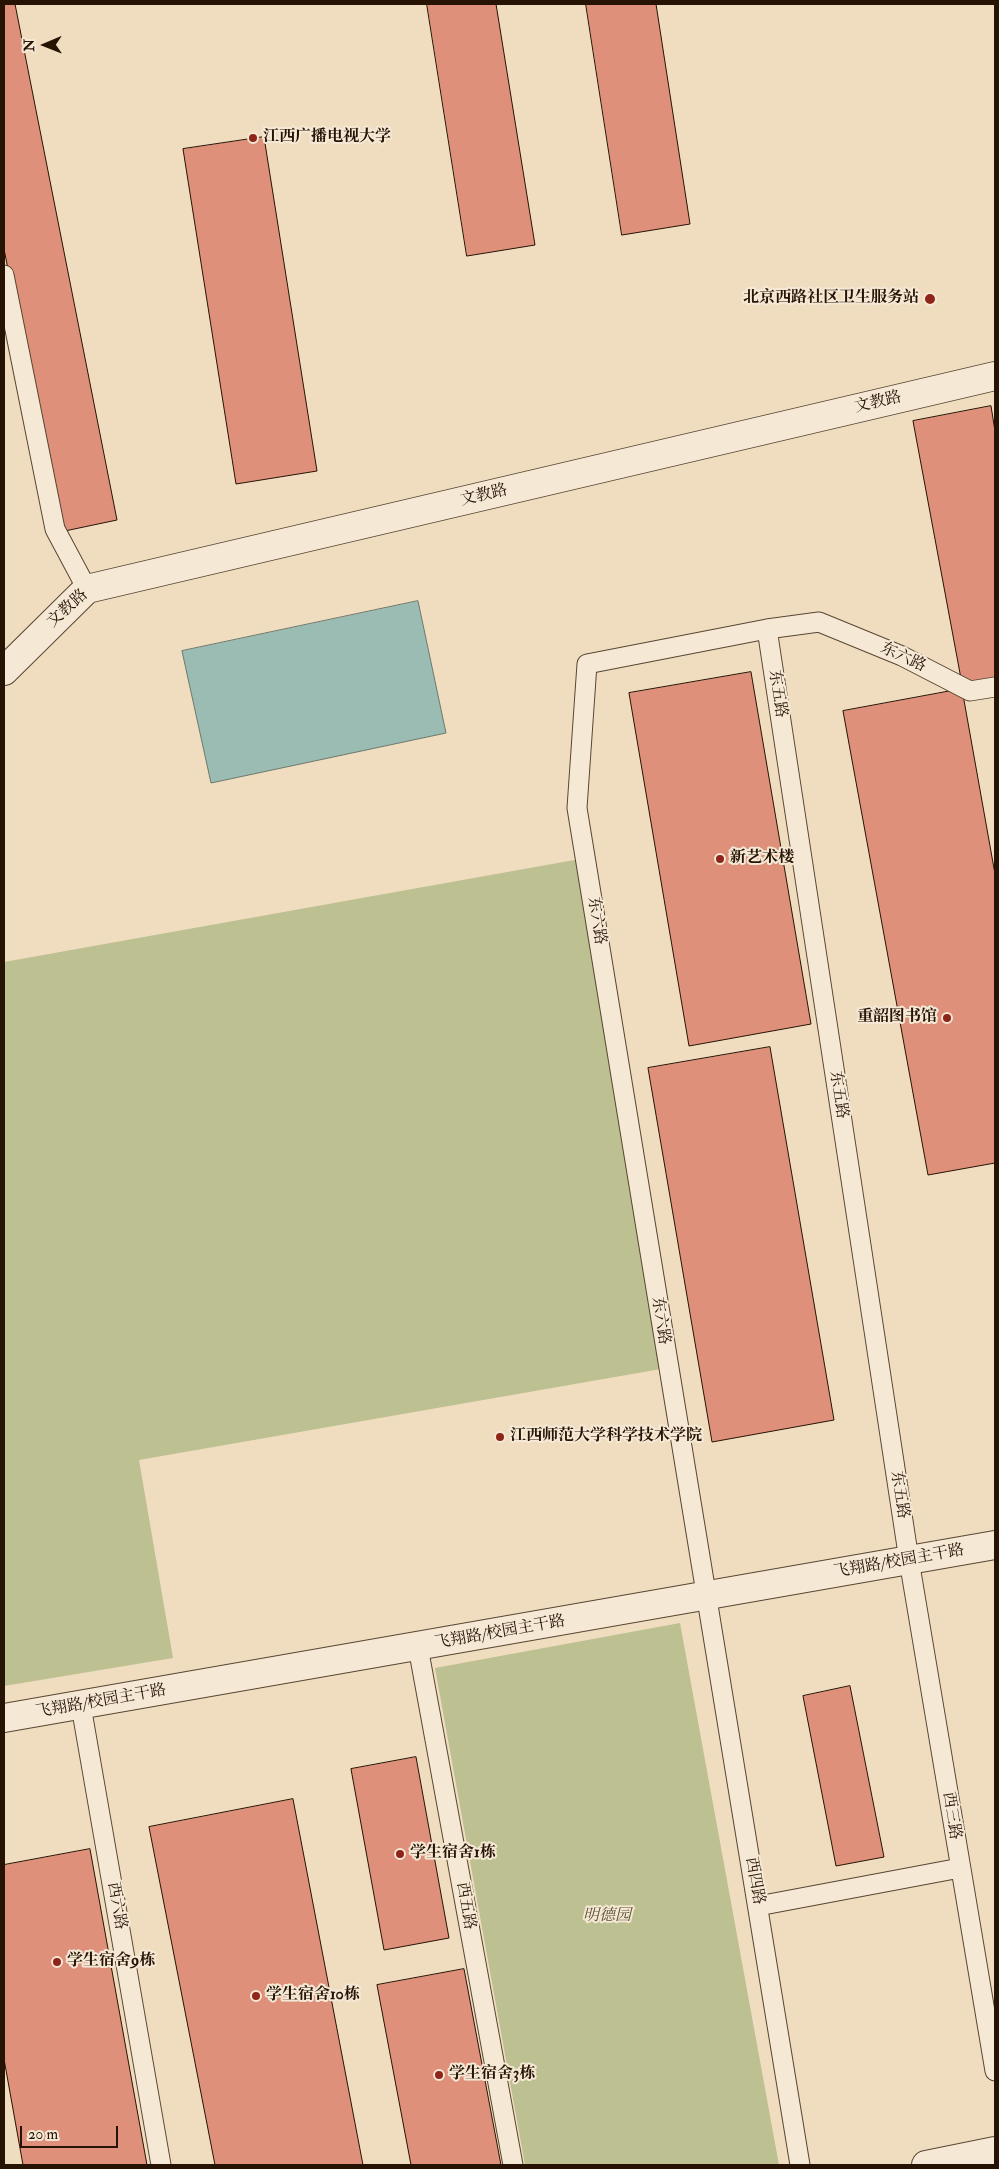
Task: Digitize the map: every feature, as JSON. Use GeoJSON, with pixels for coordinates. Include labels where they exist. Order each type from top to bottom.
{"type":"FeatureCollection","features":[{"type":"Feature","properties":{"kind":"street","name":"文教路"},"geometry":{"type":"LineString","coordinates":[[4,671],[87,589],[995,376]]}},
{"type":"Feature","properties":{"kind":"street","name":"飞翔路/校园主干路"},"geometry":{"type":"LineString","coordinates":[[4,1718],[705,1598],[995,1545]]}},
{"type":"Feature","properties":{"kind":"street"},"geometry":{"type":"LineString","coordinates":[[926,2165],[995,2151]]}},
{"type":"Feature","properties":{"kind":"lane"},"geometry":{"type":"LineString","coordinates":[[4,275],[55,529],[87,589]]}},
{"type":"Feature","properties":{"kind":"lane","name":"东六路"},"geometry":{"type":"LineString","coordinates":[[705,1598],[577,808],[587,664],[767,629],[819,622],[902,656],[970,691],[995,687]]}},
{"type":"Feature","properties":{"kind":"lane","name":"东五路"},"geometry":{"type":"LineString","coordinates":[[767,629],[909,1560]]}},
{"type":"Feature","properties":{"kind":"lane","name":"西三路"},"geometry":{"type":"LineString","coordinates":[[909,1560],[995,2071]]}},
{"type":"Feature","properties":{"kind":"lane","name":"西四路"},"geometry":{"type":"LineString","coordinates":[[705,1598],[800,2165]]}},
{"type":"Feature","properties":{"kind":"lane","name":"西五路"},"geometry":{"type":"LineString","coordinates":[[418,1647],[513,2165]]}},
{"type":"Feature","properties":{"kind":"lane","name":"西六路"},"geometry":{"type":"LineString","coordinates":[[81,1706],[161,2165]]}},
{"type":"Feature","properties":{"kind":"lane"},"geometry":{"type":"LineString","coordinates":[[758,1906],[960,1868]]}},
{"type":"Feature","properties":{"kind":"green space"},"geometry":{"type":"Polygon","coordinates":[[[580,859],[661,1369],[139,1460],[173,1658],[4,1686],[4,962],[580,859]]]}},
{"type":"Feature","properties":{"kind":"green space","name":"明德园"},"geometry":{"type":"Polygon","coordinates":[[[680,1623],[779,2165],[525,2165],[435,1668],[680,1623]]]}},
{"type":"Feature","properties":{"kind":"water"},"geometry":{"type":"Polygon","coordinates":[[[418,601],[446,733],[211,783],[182,651],[418,601]]]}},
{"type":"Feature","properties":{"kind":"building"},"geometry":{"type":"Polygon","coordinates":[[[4,4],[15,4],[117,520],[60,532],[4,249],[4,4]]]}},
{"type":"Feature","properties":{"kind":"building"},"geometry":{"type":"Polygon","coordinates":[[[427,4],[496,4],[535,245],[467,256],[427,4]]]}},
{"type":"Feature","properties":{"kind":"building"},"geometry":{"type":"Polygon","coordinates":[[[586,4],[656,4],[690,224],[622,235],[586,4]]]}},
{"type":"Feature","properties":{"kind":"building"},"geometry":{"type":"Polygon","coordinates":[[[264,137],[317,471],[236,484],[183,149],[264,137]]]}},
{"type":"Feature","properties":{"kind":"building"},"geometry":{"type":"Polygon","coordinates":[[[991,406],[995,431],[995,678],[962,684],[913,421],[991,406]]]}},
{"type":"Feature","properties":{"kind":"building","name":"新艺术楼"},"geometry":{"type":"Polygon","coordinates":[[[751,672],[811,1024],[689,1046],[629,693],[751,672]]]}},
{"type":"Feature","properties":{"kind":"building","name":"重韶图书馆"},"geometry":{"type":"Polygon","coordinates":[[[962,689],[995,874],[995,1163],[928,1175],[843,711],[962,689]]]}},
{"type":"Feature","properties":{"kind":"building"},"geometry":{"type":"Polygon","coordinates":[[[770,1047],[834,1420],[712,1442],[648,1068],[770,1047]]]}},
{"type":"Feature","properties":{"kind":"building"},"geometry":{"type":"Polygon","coordinates":[[[850,1686],[884,1857],[836,1866],[803,1696],[850,1686]]]}},
{"type":"Feature","properties":{"kind":"building","name":"学生宿舍1栋"},"geometry":{"type":"Polygon","coordinates":[[[416,1757],[449,1938],[384,1950],[351,1769],[416,1757]]]}},
{"type":"Feature","properties":{"kind":"building","name":"学生宿舍10栋"},"geometry":{"type":"Polygon","coordinates":[[[293,1799],[363,2165],[215,2165],[149,1827],[293,1799]]]}},
{"type":"Feature","properties":{"kind":"building","name":"学生宿舍9栋"},"geometry":{"type":"Polygon","coordinates":[[[90,1849],[147,2165],[23,2165],[4,2059],[4,1865],[90,1849]]]}},
{"type":"Feature","properties":{"kind":"building","name":"学生宿舍3栋"},"geometry":{"type":"Polygon","coordinates":[[[464,1969],[501,2165],[411,2165],[377,1985],[464,1969]]]}},
{"type":"Feature","properties":{"kind":"place","name":"江西广播电视大学"},"geometry":{"type":"Point","coordinates":[253,138]}},
{"type":"Feature","properties":{"kind":"place","name":"北京西路社区卫生服务站"},"geometry":{"type":"Point","coordinates":[930,299]}},
{"type":"Feature","properties":{"kind":"place","name":"新艺术楼"},"geometry":{"type":"Point","coordinates":[720,859]}},
{"type":"Feature","properties":{"kind":"place","name":"重韶图书馆"},"geometry":{"type":"Point","coordinates":[947,1018]}},
{"type":"Feature","properties":{"kind":"place","name":"江西师范大学科学技术学院"},"geometry":{"type":"Point","coordinates":[500,1437]}},
{"type":"Feature","properties":{"kind":"place","name":"学生宿舍1栋"},"geometry":{"type":"Point","coordinates":[400,1854]}},
{"type":"Feature","properties":{"kind":"place","name":"学生宿舍9栋"},"geometry":{"type":"Point","coordinates":[57,1962]}},
{"type":"Feature","properties":{"kind":"place","name":"学生宿舍10栋"},"geometry":{"type":"Point","coordinates":[256,1996]}},
{"type":"Feature","properties":{"kind":"place","name":"学生宿舍3栋"},"geometry":{"type":"Point","coordinates":[439,2075]}}]}
